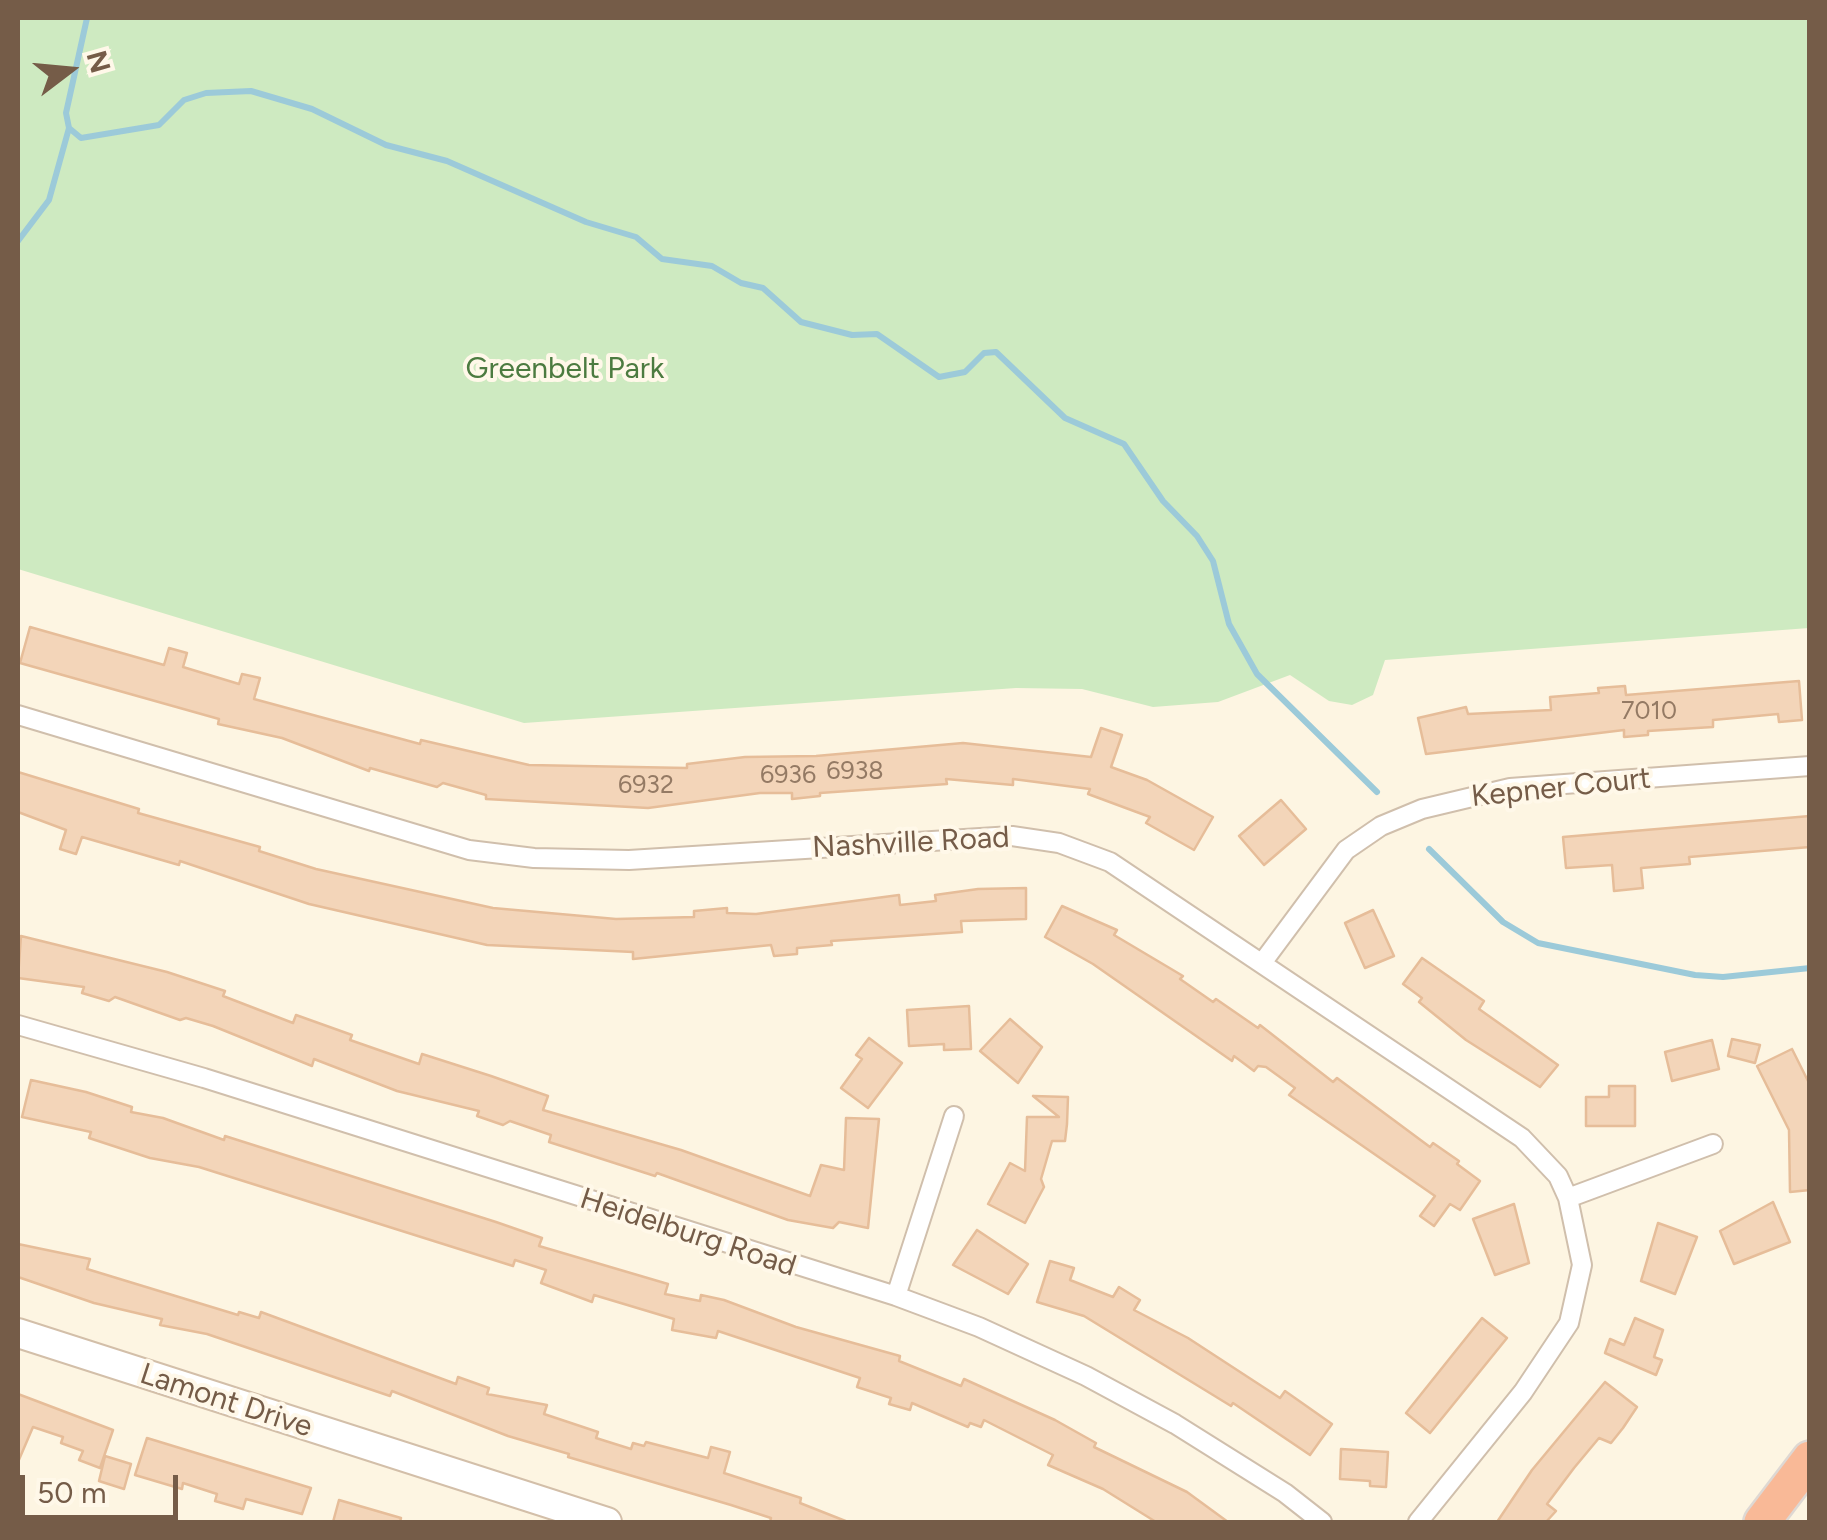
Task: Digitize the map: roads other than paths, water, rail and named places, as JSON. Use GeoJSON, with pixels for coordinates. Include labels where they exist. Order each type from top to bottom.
{"type":"FeatureCollection","features":[{"type":"Feature","properties":{"kind":"highway"},"geometry":{"type":"LineString","coordinates":[[1762,1522],[1810,1459]]}},
{"type":"Feature","properties":{"kind":"street","name":"Nashville Road"},"geometry":{"type":"LineString","coordinates":[[18,715],[439,844],[506,855],[630,860],[965,836],[1036,838],[1110,862],[1522,1138],[1558,1176],[1568,1198],[1582,1264],[1569,1323],[1523,1392],[1418,1522]]}},
{"type":"Feature","properties":{"kind":"street","name":"Kepner Court"},"geometry":{"type":"LineString","coordinates":[[1262,963],[1346,850],[1381,826],[1422,808],[1510,788],[1810,766]]}},
{"type":"Feature","properties":{"kind":"street","name":"Heidelburg Road"},"geometry":{"type":"LineString","coordinates":[[18,1025],[89,1042],[896,1296],[979,1327],[1086,1376],[1224,1452],[1322,1522]]}},
{"type":"Feature","properties":{"kind":"street"},"geometry":{"type":"LineString","coordinates":[[896,1296],[954,1116]]}},
{"type":"Feature","properties":{"kind":"street"},"geometry":{"type":"LineString","coordinates":[[1568,1198],[1713,1144]]}},
{"type":"Feature","properties":{"kind":"street","name":"Lamont Drive"},"geometry":{"type":"LineString","coordinates":[[18,1334],[607,1522]]}},
{"type":"Feature","properties":{"kind":"waterway"},"geometry":{"type":"LineString","coordinates":[[87,18],[66,113],[69,128],[81,138],[159,125],[184,100],[206,93],[251,91],[312,109],[386,145],[447,161],[586,222],[636,237],[662,259],[712,266],[741,283],[763,288],[801,322],[852,335],[877,334],[939,377],[965,372],[984,353],[996,352],[1065,418],[1124,444],[1163,501],[1197,536],[1213,561],[1229,624],[1257,674],[1377,792]]}},
{"type":"Feature","properties":{"kind":"waterway"},"geometry":{"type":"LineString","coordinates":[[18,241],[49,200],[69,128]]}},
{"type":"Feature","properties":{"kind":"waterway"},"geometry":{"type":"LineString","coordinates":[[1429,849],[1503,922],[1538,943],[1695,975],[1723,977],[1810,968]]}},
{"type":"Feature","properties":{"kind":"park label","name":"Greenbelt Park"},"geometry":{"type":"Point","coordinates":[565,369]}}]}
